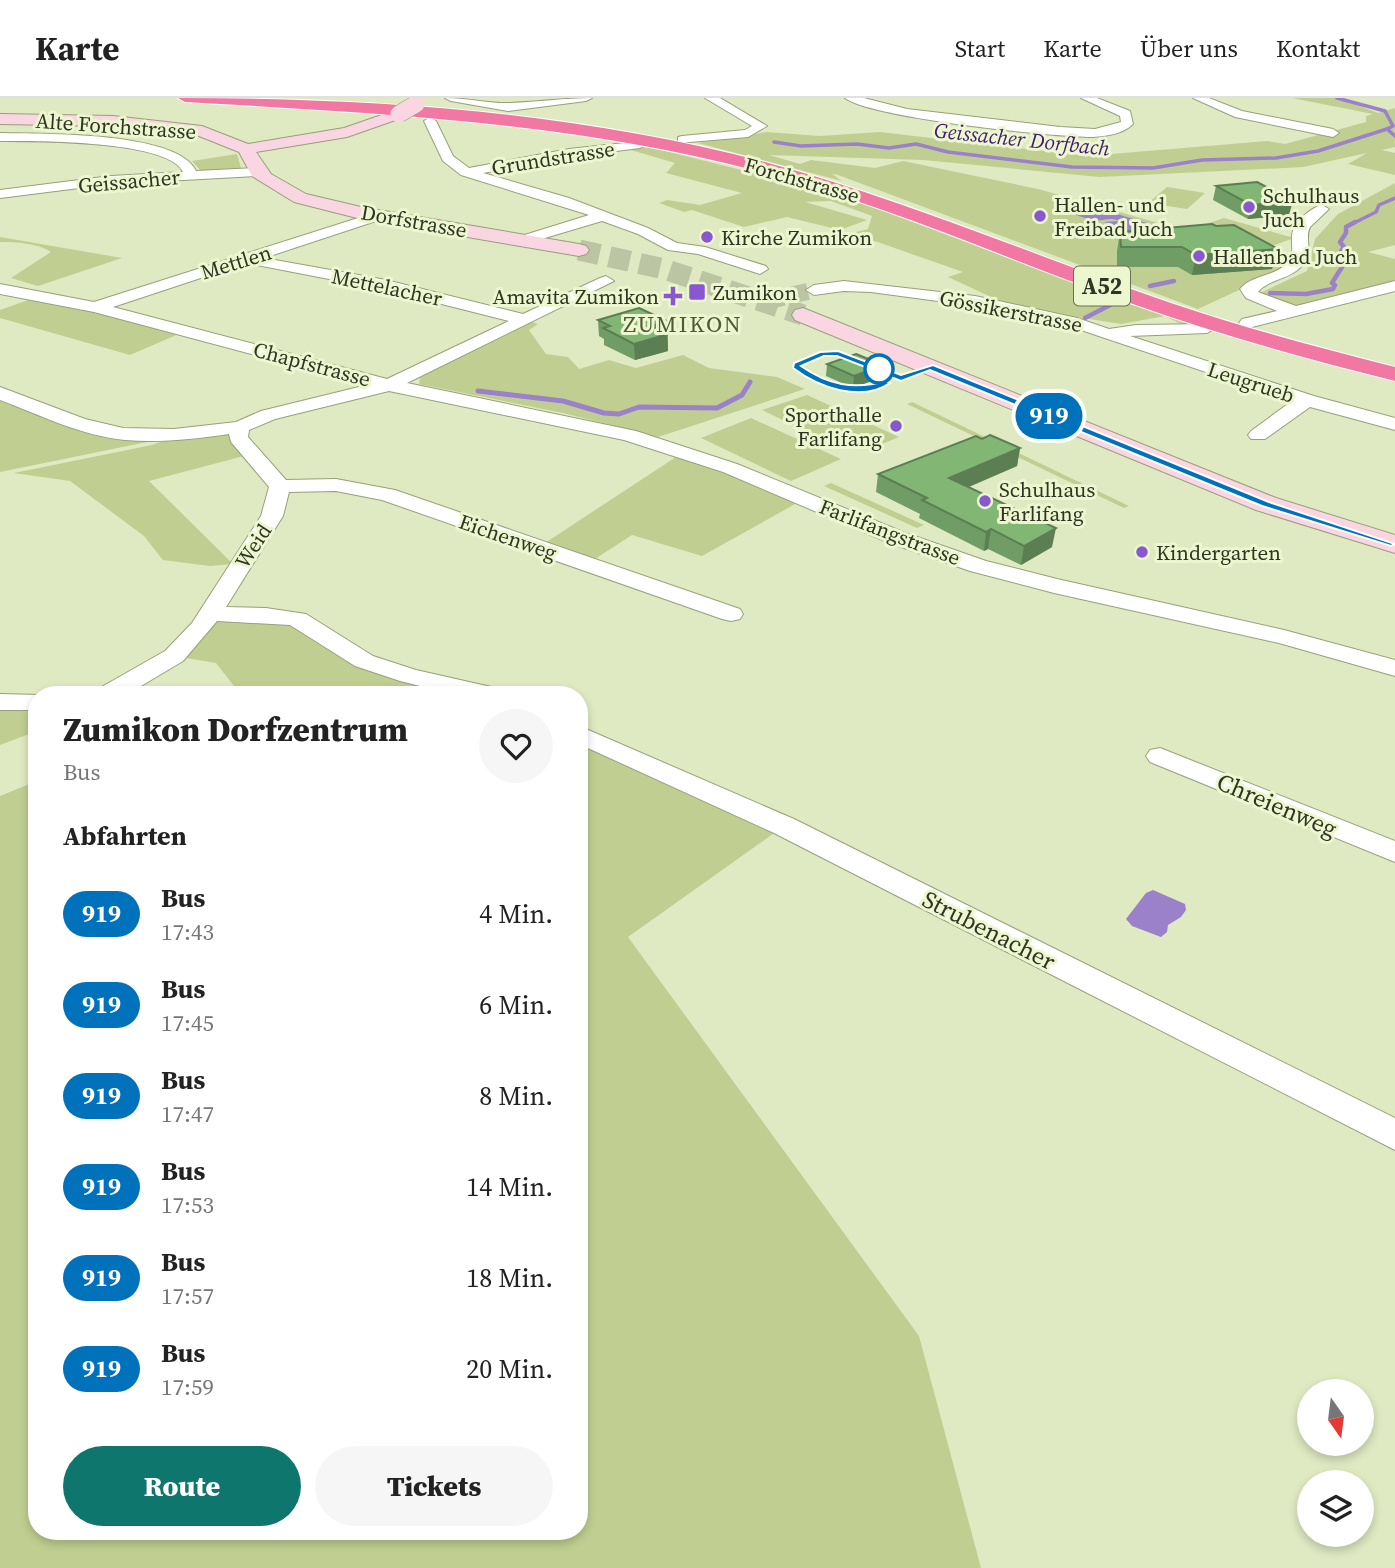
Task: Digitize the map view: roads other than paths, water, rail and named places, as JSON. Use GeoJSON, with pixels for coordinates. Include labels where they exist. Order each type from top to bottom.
{"type":"FeatureCollection","features":[{"type":"Feature","properties":{"kind":"highway","name":"Forchstrasse"},"geometry":{"type":"LineString","coordinates":[[186,98],[384,108],[472,116],[684,145]]}},
{"type":"Feature","properties":{"kind":"highway"},"geometry":{"type":"LineString","coordinates":[[186,98],[396,116]]}},
{"type":"Feature","properties":{"kind":"highway","name":"Forchstrasse"},"geometry":{"type":"LineString","coordinates":[[227,98],[476,114],[589,128],[684,145],[840,190],[1191,317],[1395,372]]}},
{"type":"Feature","properties":{"kind":"highway"},"geometry":{"type":"LineString","coordinates":[[280,98],[421,101],[570,121],[684,145]]}},
{"type":"Feature","properties":{"kind":"highway"},"geometry":{"type":"LineString","coordinates":[[430,121],[684,145]]}},
{"type":"Feature","properties":{"kind":"street"},"geometry":{"type":"LineString","coordinates":[[451,98],[508,107],[586,98]]}},
{"type":"Feature","properties":{"kind":"street"},"geometry":{"type":"LineString","coordinates":[[684,145],[759,130],[761,126],[711,98]]}},
{"type":"Feature","properties":{"kind":"street"},"geometry":{"type":"LineString","coordinates":[[851,98],[907,113],[1060,131],[1115,130],[1127,124],[1126,114],[1087,98]]}},
{"type":"Feature","properties":{"kind":"street"},"geometry":{"type":"LineString","coordinates":[[1199,98],[1239,114],[1333,133]]}},
{"type":"Feature","properties":{"kind":"street"},"geometry":{"type":"LineString","coordinates":[[258,172],[246,149],[347,132],[396,116],[421,101]]}},
{"type":"Feature","properties":{"kind":"street"},"geometry":{"type":"LineString","coordinates":[[396,116],[430,121],[448,158],[466,173],[564,201],[673,247],[700,250],[760,269]]}},
{"type":"Feature","properties":{"kind":"street","name":"Alte Forchstrasse"},"geometry":{"type":"LineString","coordinates":[[0,119],[113,121],[176,127],[214,134],[246,149]]}},
{"type":"Feature","properties":{"kind":"street"},"geometry":{"type":"LineString","coordinates":[[0,137],[152,148],[183,159],[189,165],[191,176]]}},
{"type":"Feature","properties":{"kind":"street","name":"Grundstrasse"},"geometry":{"type":"LineString","coordinates":[[466,173],[590,149],[640,144]]}},
{"type":"Feature","properties":{"kind":"street","name":"Geissacher"},"geometry":{"type":"LineString","coordinates":[[0,194],[111,180],[258,172]]}},
{"type":"Feature","properties":{"kind":"street","name":"Dorfstrasse"},"geometry":{"type":"LineString","coordinates":[[258,172],[275,185],[300,198],[377,216],[579,250]]}},
{"type":"Feature","properties":{"kind":"street"},"geometry":{"type":"LineString","coordinates":[[1296,312],[1247,291],[1251,286],[1294,267],[1299,260],[1298,234],[1301,223],[1322,209]]}},
{"type":"Feature","properties":{"kind":"street","name":"Mettlen"},"geometry":{"type":"LineString","coordinates":[[95,307],[377,216]]}},
{"type":"Feature","properties":{"kind":"street"},"geometry":{"type":"LineString","coordinates":[[523,240],[602,216]]}},
{"type":"Feature","properties":{"kind":"street","name":"Mettelacher"},"geometry":{"type":"LineString","coordinates":[[247,259],[394,287],[526,320]]}},
{"type":"Feature","properties":{"kind":"street","name":"Chapfstrasse"},"geometry":{"type":"LineString","coordinates":[[0,289],[95,307],[389,385],[607,281]]}},
{"type":"Feature","properties":{"kind":"street","name":"Gössikerstrasse"},"geometry":{"type":"LineString","coordinates":[[814,290],[844,286],[871,287],[975,301],[1076,323],[1108,334],[1136,330],[1207,328]]}},
{"type":"Feature","properties":{"kind":"street"},"geometry":{"type":"LineString","coordinates":[[1248,323],[1395,286]]}},
{"type":"Feature","properties":{"kind":"street"},"geometry":{"type":"LineString","coordinates":[[803,314],[1266,504],[1395,544]]}},
{"type":"Feature","properties":{"kind":"street","name":"Leugrueb"},"geometry":{"type":"LineString","coordinates":[[1108,334],[1307,400],[1395,424]]}},
{"type":"Feature","properties":{"kind":"street"},"geometry":{"type":"LineString","coordinates":[[0,393],[78,423],[123,434],[174,435],[240,427],[268,415],[389,385]]}},
{"type":"Feature","properties":{"kind":"street","name":"Farlifangstrasse"},"geometry":{"type":"LineString","coordinates":[[389,385],[629,435],[730,468],[895,537],[978,566],[1054,586],[1284,637],[1395,668]]}},
{"type":"Feature","properties":{"kind":"street"},"geometry":{"type":"LineString","coordinates":[[1258,435],[1307,400]]}},
{"type":"Feature","properties":{"kind":"street"},"geometry":{"type":"LineString","coordinates":[[240,427],[238,438],[280,486]]}},
{"type":"Feature","properties":{"kind":"street","name":"Eichenweg"},"geometry":{"type":"LineString","coordinates":[[280,486],[335,485],[387,495],[730,614]]}},
{"type":"Feature","properties":{"kind":"street","name":"Weid"},"geometry":{"type":"LineString","coordinates":[[122,686],[174,656],[201,628],[272,516],[280,486]]}},
{"type":"Feature","properties":{"kind":"street"},"geometry":{"type":"LineString","coordinates":[[209,614],[266,615],[298,619],[364,661],[409,676],[452,686]]}},
{"type":"Feature","properties":{"kind":"street"},"geometry":{"type":"LineString","coordinates":[[0,702],[28,702]]}},
{"type":"Feature","properties":{"kind":"street","name":"Strubenacher"},"geometry":{"type":"LineString","coordinates":[[588,738],[784,826],[1395,1135]]}},
{"type":"Feature","properties":{"kind":"street","name":"Chreienweg"},"geometry":{"type":"LineString","coordinates":[[1160,756],[1395,852]]}},
{"type":"Feature","properties":{"kind":"waterway"},"geometry":{"type":"LineString","coordinates":[[1337,98],[1385,111],[1393,126],[1387,129]]}},
{"type":"Feature","properties":{"kind":"waterway","name":"Geissacher Dorfbach"},"geometry":{"type":"LineString","coordinates":[[774,142],[801,146],[857,144],[889,148],[916,144],[948,152],[1072,167],[1153,168],[1202,160],[1276,158],[1318,151],[1387,129]]}},
{"type":"Feature","properties":{"kind":"waterway"},"geometry":{"type":"LineString","coordinates":[[1387,129],[1395,136]]}},
{"type":"Feature","properties":{"kind":"waterway"},"geometry":{"type":"LineString","coordinates":[[1352,224],[1376,212],[1379,205],[1395,198]]}},
{"type":"Feature","properties":{"kind":"waterway"},"geometry":{"type":"LineString","coordinates":[[1270,293],[1306,294],[1333,289],[1335,285],[1332,283],[1347,259],[1341,251],[1344,247],[1340,242],[1346,233],[1346,227],[1355,222]]}},
{"type":"Feature","properties":{"kind":"waterway"},"geometry":{"type":"LineString","coordinates":[[1150,286],[1174,281]]}},
{"type":"Feature","properties":{"kind":"waterway"},"geometry":{"type":"LineString","coordinates":[[1085,318],[1114,303]]}},
{"type":"Feature","properties":{"kind":"waterway"},"geometry":{"type":"LineString","coordinates":[[478,391],[563,401],[604,413],[619,414],[639,407],[717,408],[742,395],[750,382]]}},
{"type":"Feature","properties":{"kind":"tunnel"},"geometry":{"type":"LineString","coordinates":[[579,250],[664,269],[803,315]]}},
{"type":"Feature","properties":{"kind":"tunnel"},"geometry":{"type":"LineString","coordinates":[[767,301],[814,290]]}},
{"type":"Feature","properties":{"kind":"place","name":"Schulhaus Juch"},"geometry":{"type":"Point","coordinates":[1249,207]}},
{"type":"Feature","properties":{"kind":"place","name":"Hallen- und Freibad Juch"},"geometry":{"type":"Point","coordinates":[1040,216]}},
{"type":"Feature","properties":{"kind":"place","name":"Kirche Zumikon"},"geometry":{"type":"Point","coordinates":[707,237]}},
{"type":"Feature","properties":{"kind":"place","name":"Hallenbad Juch"},"geometry":{"type":"Point","coordinates":[1199,256]}},
{"type":"Feature","properties":{"kind":"place","name":"Zumikon"},"geometry":{"type":"Point","coordinates":[697,292]}},
{"type":"Feature","properties":{"kind":"place","name":"Amavita Zumikon"},"geometry":{"type":"Point","coordinates":[673,296]}},
{"type":"Feature","properties":{"kind":"place","name":"Sporthalle Farlifang"},"geometry":{"type":"Point","coordinates":[896,426]}},
{"type":"Feature","properties":{"kind":"place","name":"Schulhaus Farlifang"},"geometry":{"type":"Point","coordinates":[985,501]}},
{"type":"Feature","properties":{"kind":"place","name":"Kindergarten"},"geometry":{"type":"Point","coordinates":[1142,552]}},
{"type":"Feature","properties":{"kind":"district","name":"ZUMIKON"},"geometry":{"type":"Point","coordinates":[683,324]}}]}
